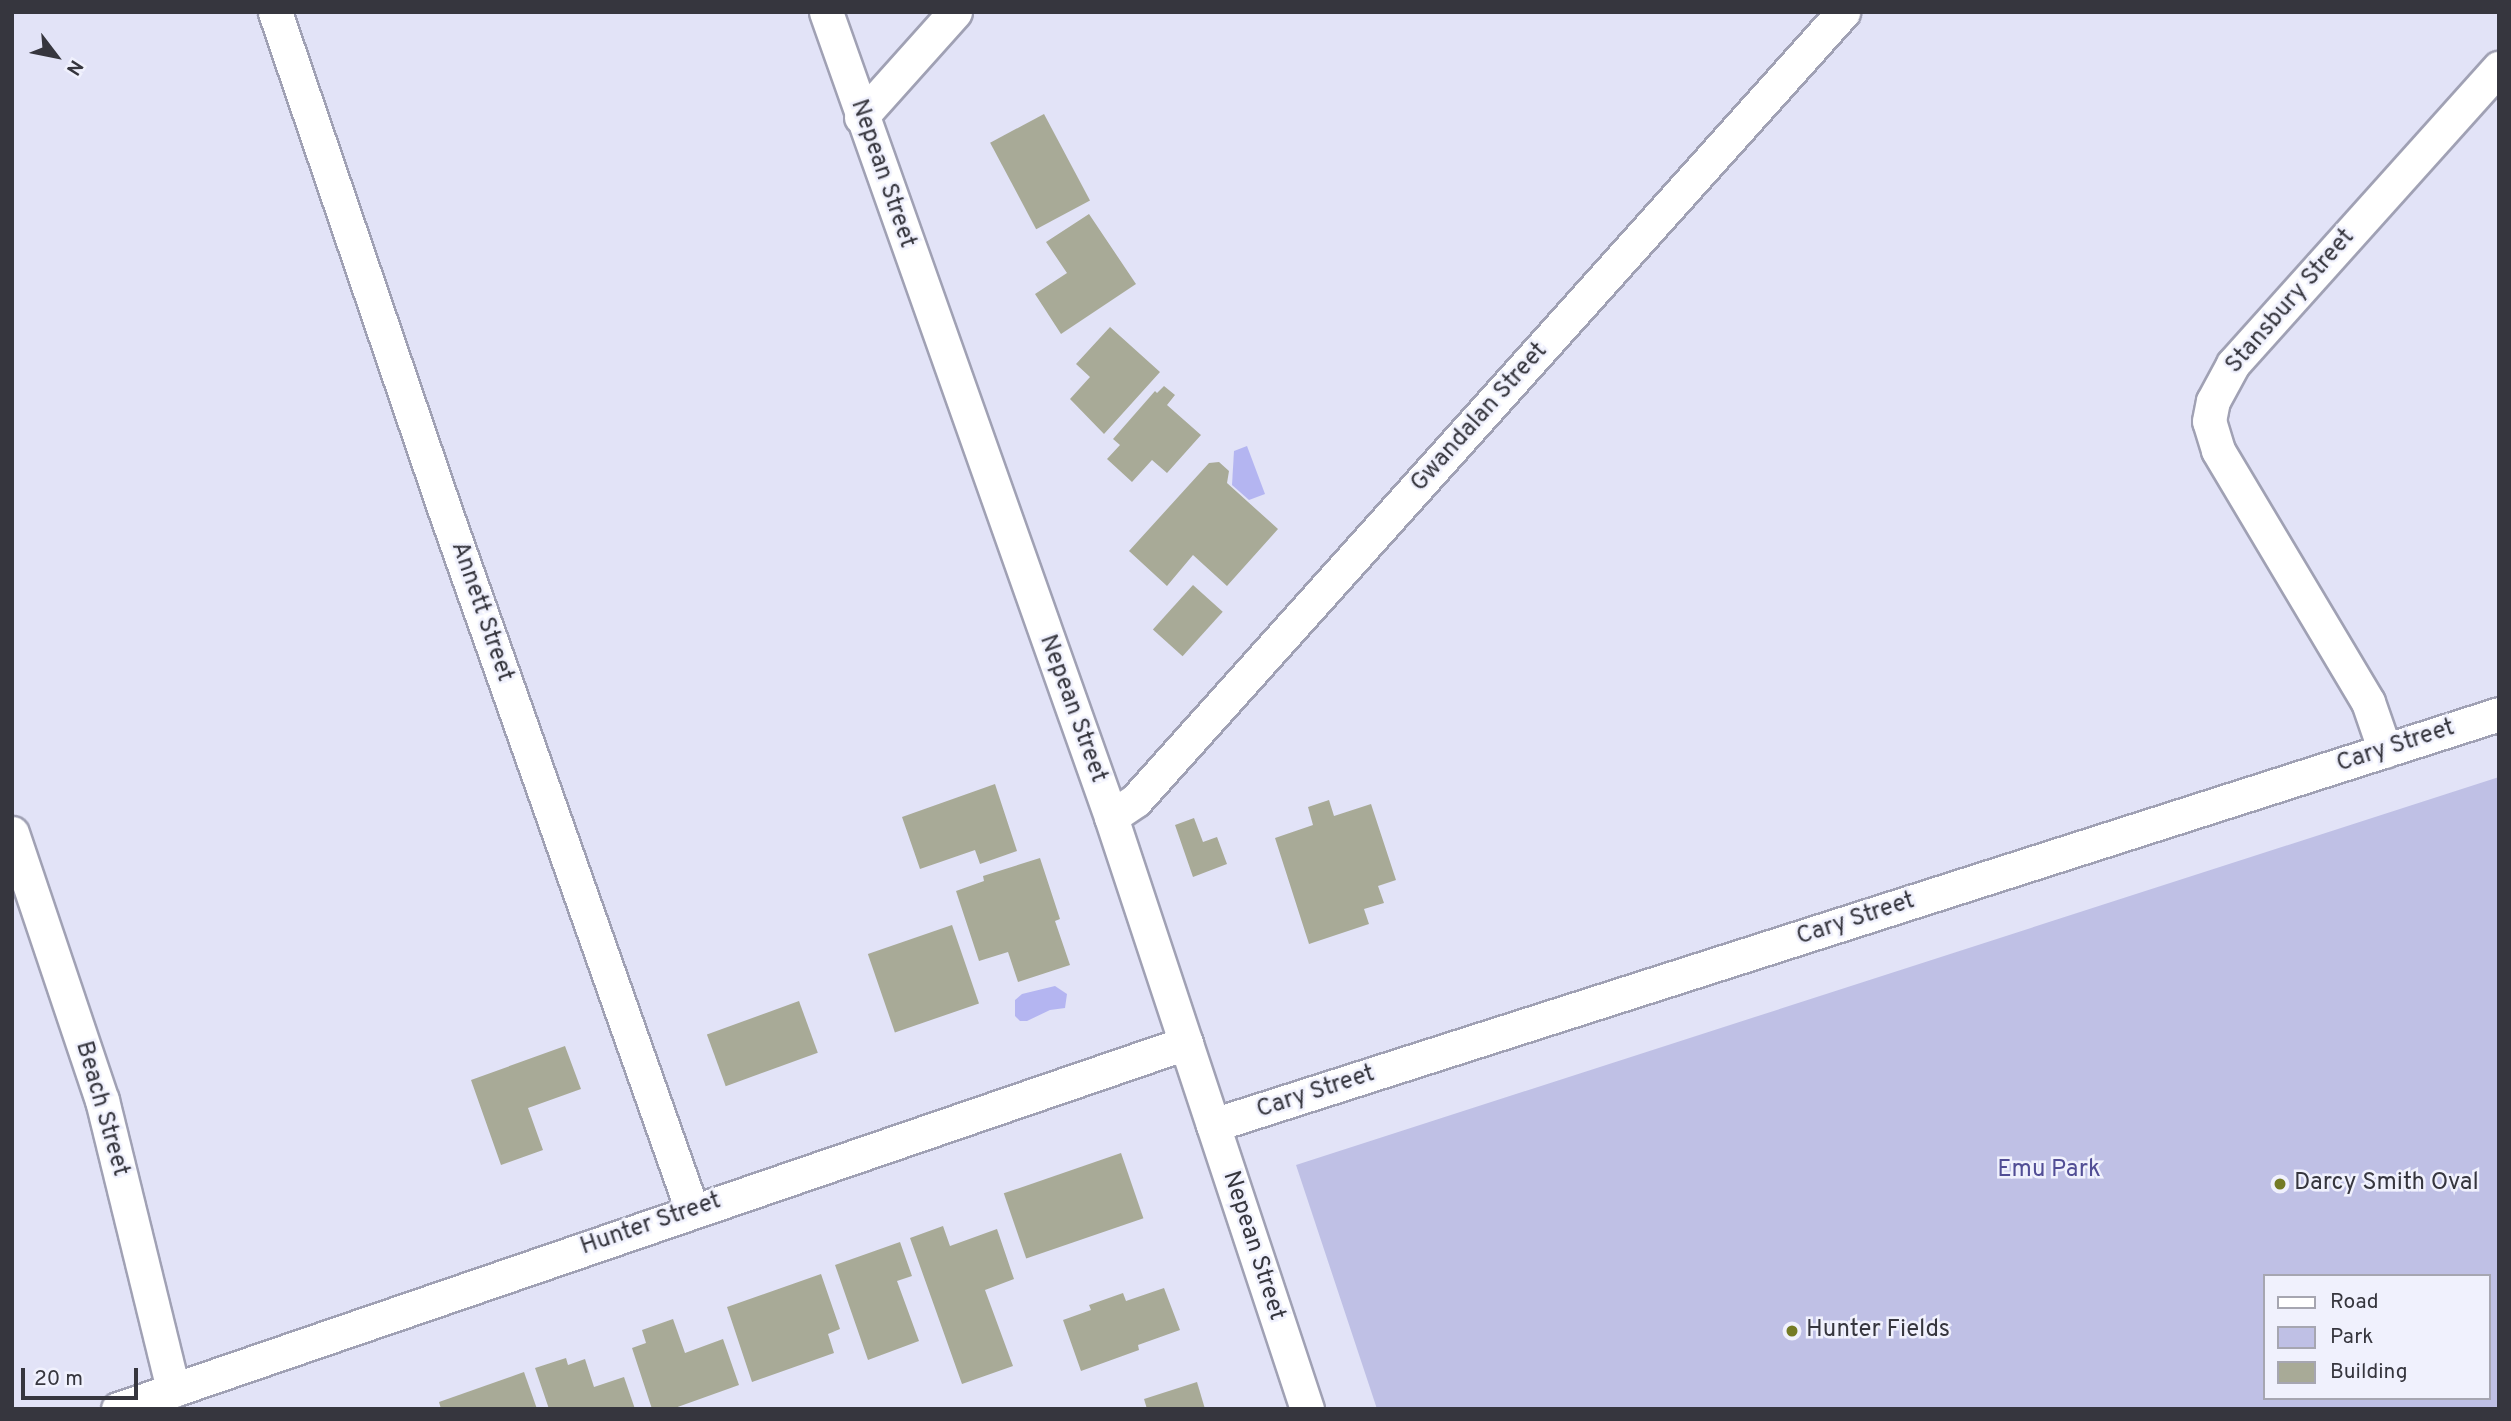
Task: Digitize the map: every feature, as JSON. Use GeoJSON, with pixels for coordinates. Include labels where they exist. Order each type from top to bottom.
{"type":"FeatureCollection","features":[{"type":"Feature","properties":{"kind":"street","name":"Annett Street"},"geometry":{"type":"LineString","coordinates":[[275,12],[444,508],[692,1210]]}},
{"type":"Feature","properties":{"kind":"street","name":"Nepean Street"},"geometry":{"type":"LineString","coordinates":[[826,12],[1111,817],[1307,1409]]}},
{"type":"Feature","properties":{"kind":"street"},"geometry":{"type":"LineString","coordinates":[[861,117],[955,12]]}},
{"type":"Feature","properties":{"kind":"street","name":"Gwandalan Street"},"geometry":{"type":"LineString","coordinates":[[1111,817],[1136,800],[1843,12]]}},
{"type":"Feature","properties":{"kind":"street","name":"Stansbury Street"},"geometry":{"type":"LineString","coordinates":[[2385,751],[2368,702],[2218,450],[2209,421],[2213,401],[2233,364],[2499,68]]}},
{"type":"Feature","properties":{"kind":"street","name":"Cary Street"},"geometry":{"type":"LineString","coordinates":[[1213,1125],[2499,714]]}},
{"type":"Feature","properties":{"kind":"street","name":"Beach Street"},"geometry":{"type":"LineString","coordinates":[[12,833],[102,1100],[173,1390]]}},
{"type":"Feature","properties":{"kind":"street","name":"Hunter Street"},"geometry":{"type":"LineString","coordinates":[[118,1409],[692,1210],[1186,1043]]}},
{"type":"Feature","properties":{"kind":"green space","name":"Emu Park"},"geometry":{"type":"Polygon","coordinates":[[[2499,777],[2499,1409],[1377,1409],[1296,1165],[2499,777]]]}},
{"type":"Feature","properties":{"kind":"shaded area"},"geometry":{"type":"Polygon","coordinates":[[[1247,446],[1265,494],[1249,500],[1232,485],[1234,451],[1247,446]]]}},
{"type":"Feature","properties":{"kind":"shaded area"},"geometry":{"type":"Polygon","coordinates":[[[1055,986],[1067,994],[1065,1008],[1050,1010],[1027,1021],[1020,1021],[1015,1016],[1015,1000],[1022,994],[1055,986]]]}},
{"type":"Feature","properties":{"kind":"building"},"geometry":{"type":"Polygon","coordinates":[[[1044,114],[1090,201],[1036,229],[990,143],[1044,114]]]}},
{"type":"Feature","properties":{"kind":"building"},"geometry":{"type":"Polygon","coordinates":[[[1089,214],[1136,284],[1061,334],[1035,294],[1067,273],[1046,242],[1089,214]]]}},
{"type":"Feature","properties":{"kind":"building"},"geometry":{"type":"Polygon","coordinates":[[[1110,327],[1160,372],[1104,434],[1070,399],[1090,377],[1076,364],[1110,327]]]}},
{"type":"Feature","properties":{"kind":"building"},"geometry":{"type":"Polygon","coordinates":[[[1164,386],[1175,395],[1167,405],[1201,435],[1167,473],[1152,460],[1132,482],[1107,459],[1120,445],[1113,439],[1155,391],[1157,393],[1164,386]]]}},
{"type":"Feature","properties":{"kind":"building"},"geometry":{"type":"Polygon","coordinates":[[[1219,462],[1229,471],[1227,483],[1278,529],[1227,586],[1193,555],[1167,586],[1129,551],[1209,463],[1219,462]]]}},
{"type":"Feature","properties":{"kind":"building"},"geometry":{"type":"Polygon","coordinates":[[[1193,585],[1223,612],[1183,656],[1153,630],[1193,585]]]}},
{"type":"Feature","properties":{"kind":"building"},"geometry":{"type":"Polygon","coordinates":[[[995,784],[1017,851],[980,864],[975,850],[920,869],[902,817],[995,784]]]}},
{"type":"Feature","properties":{"kind":"building"},"geometry":{"type":"Polygon","coordinates":[[[1329,800],[1334,816],[1371,804],[1396,880],[1378,886],[1384,903],[1364,909],[1369,924],[1309,944],[1275,838],[1313,825],[1308,807],[1329,800]]]}},
{"type":"Feature","properties":{"kind":"building"},"geometry":{"type":"Polygon","coordinates":[[[1194,818],[1203,842],[1217,837],[1227,864],[1193,877],[1175,825],[1194,818]]]}},
{"type":"Feature","properties":{"kind":"building"},"geometry":{"type":"Polygon","coordinates":[[[1040,858],[1060,919],[1055,921],[1070,965],[1018,982],[1008,952],[979,961],[956,891],[984,881],[983,876],[1040,858]]]}},
{"type":"Feature","properties":{"kind":"building"},"geometry":{"type":"Polygon","coordinates":[[[952,925],[979,1003],[895,1032],[868,954],[952,925]]]}},
{"type":"Feature","properties":{"kind":"building"},"geometry":{"type":"Polygon","coordinates":[[[799,1001],[818,1053],[726,1086],[707,1035],[799,1001]]]}},
{"type":"Feature","properties":{"kind":"building"},"geometry":{"type":"Polygon","coordinates":[[[565,1046],[581,1089],[528,1108],[543,1150],[501,1165],[471,1080],[565,1046]]]}},
{"type":"Feature","properties":{"kind":"building"},"geometry":{"type":"Polygon","coordinates":[[[1121,1153],[1143,1218],[1026,1259],[1004,1193],[1121,1153]]]}},
{"type":"Feature","properties":{"kind":"building"},"geometry":{"type":"Polygon","coordinates":[[[943,1226],[950,1246],[997,1229],[1014,1279],[985,1290],[1013,1366],[962,1384],[910,1238],[943,1226]]]}},
{"type":"Feature","properties":{"kind":"building"},"geometry":{"type":"Polygon","coordinates":[[[900,1242],[912,1276],[897,1281],[919,1341],[868,1360],[835,1265],[900,1242]]]}},
{"type":"Feature","properties":{"kind":"building"},"geometry":{"type":"Polygon","coordinates":[[[821,1274],[840,1329],[828,1334],[834,1353],[752,1382],[727,1307],[821,1274]]]}},
{"type":"Feature","properties":{"kind":"building"},"geometry":{"type":"Polygon","coordinates":[[[1164,1288],[1180,1330],[1138,1345],[1139,1350],[1081,1371],[1063,1320],[1091,1310],[1089,1305],[1123,1293],[1126,1301],[1164,1288]]]}},
{"type":"Feature","properties":{"kind":"building"},"geometry":{"type":"Polygon","coordinates":[[[673,1319],[685,1353],[723,1339],[739,1385],[672,1409],[652,1409],[632,1348],[646,1343],[642,1330],[673,1319]]]}},
{"type":"Feature","properties":{"kind":"building"},"geometry":{"type":"Polygon","coordinates":[[[566,1358],[568,1365],[585,1359],[594,1387],[624,1377],[635,1409],[549,1409],[535,1368],[566,1358]]]}},
{"type":"Feature","properties":{"kind":"building"},"geometry":{"type":"Polygon","coordinates":[[[524,1372],[537,1409],[441,1409],[439,1402],[524,1372]]]}},
{"type":"Feature","properties":{"kind":"building"},"geometry":{"type":"Polygon","coordinates":[[[1197,1382],[1205,1409],[1147,1409],[1144,1399],[1197,1382]]]}},
{"type":"Feature","properties":{"kind":"place","name":"Darcy Smith Oval"},"geometry":{"type":"Point","coordinates":[2280,1184]}},
{"type":"Feature","properties":{"kind":"place","name":"Hunter Fields"},"geometry":{"type":"Point","coordinates":[1792,1331]}}]}
